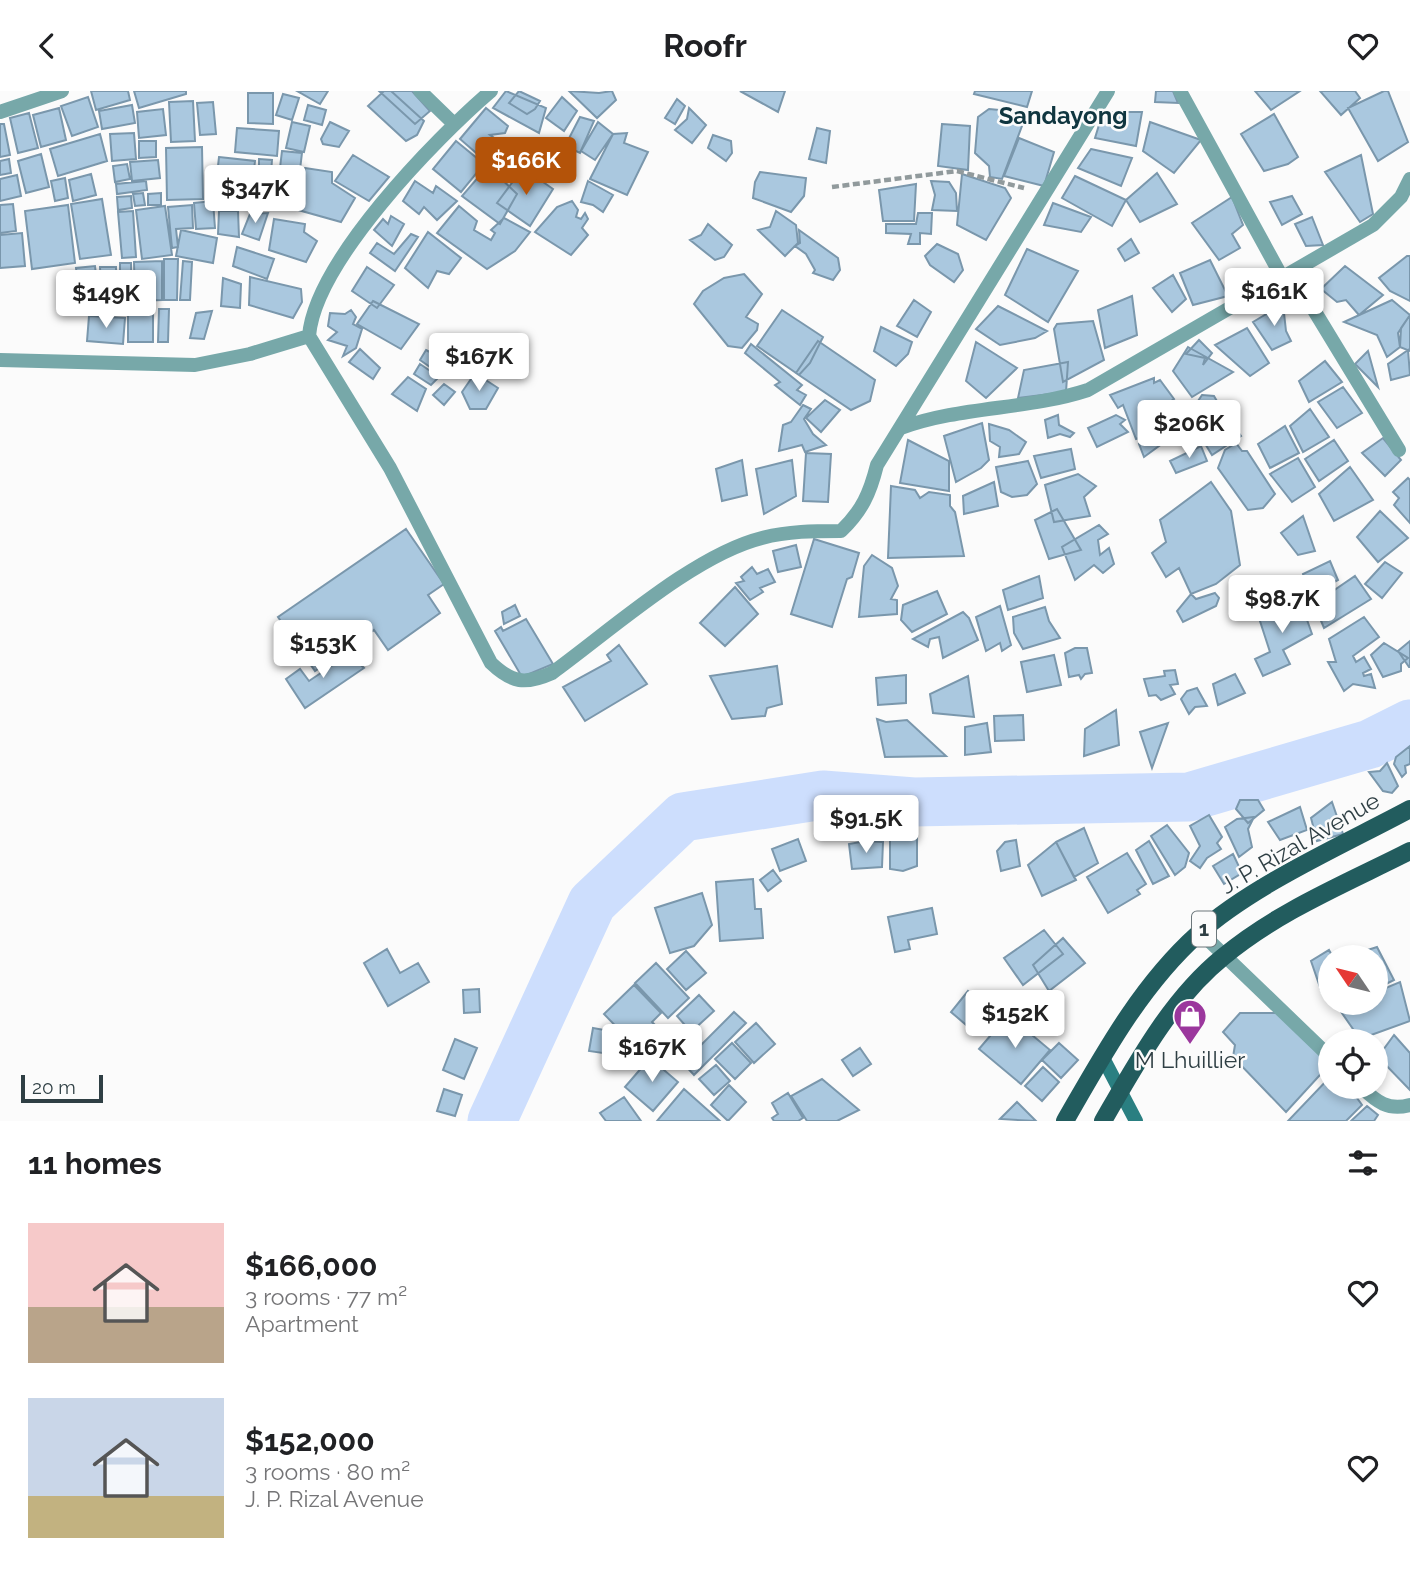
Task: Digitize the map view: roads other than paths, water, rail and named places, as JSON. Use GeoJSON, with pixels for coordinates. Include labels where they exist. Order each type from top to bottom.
{"type":"FeatureCollection","features":[{"type":"Feature","properties":{"kind":"main road","name":"J. P. Rizal Avenue"},"geometry":{"type":"LineString","coordinates":[[1065,1121],[1129,1015],[1178,952],[1200,932],[1295,871],[1410,809]]}},
{"type":"Feature","properties":{"kind":"main road","name":"1"},"geometry":{"type":"LineString","coordinates":[[1103,1121],[1167,1019],[1223,957],[1286,914],[1410,851]]}},
{"type":"Feature","properties":{"kind":"main road"},"geometry":{"type":"LineString","coordinates":[[1102,1056],[1136,1121]]}},
{"type":"Feature","properties":{"kind":"street"},"geometry":{"type":"LineString","coordinates":[[0,112],[62,91]]}},
{"type":"Feature","properties":{"kind":"street"},"geometry":{"type":"LineString","coordinates":[[420,91],[453,123]]}},
{"type":"Feature","properties":{"kind":"street"},"geometry":{"type":"LineString","coordinates":[[491,91],[453,123],[404,177],[329,276],[316,302],[309,336],[390,468],[491,663],[505,676],[517,682],[533,682],[552,673],[696,567],[725,552],[760,538],[793,531],[841,531],[866,502],[877,465],[1108,91]]}},
{"type":"Feature","properties":{"kind":"street"},"geometry":{"type":"LineString","coordinates":[[1180,91],[1287,277],[1399,450]]}},
{"type":"Feature","properties":{"kind":"street"},"geometry":{"type":"LineString","coordinates":[[901,428],[933,416],[1058,400],[1088,390],[1373,225],[1405,197],[1410,179]]}},
{"type":"Feature","properties":{"kind":"street"},"geometry":{"type":"LineString","coordinates":[[0,360],[195,365],[250,354],[309,336]]}},
{"type":"Feature","properties":{"kind":"street"},"geometry":{"type":"LineString","coordinates":[[1200,932],[1318,1046]]}},
{"type":"Feature","properties":{"kind":"street"},"geometry":{"type":"LineString","coordinates":[[1376,1099],[1384,1105],[1399,1108],[1410,1105]]}},
{"type":"Feature","properties":{"kind":"waterway"},"geometry":{"type":"LineString","coordinates":[[492,1121],[592,903],[683,817],[823,795],[914,802],[1189,797],[1370,744],[1410,724]]}},
{"type":"Feature","properties":{"kind":"place","name":"M Lhuillier"},"geometry":{"type":"Point","coordinates":[1190,1046]}},
{"type":"Feature","properties":{"kind":"district","name":"Sandayong"},"geometry":{"type":"Point","coordinates":[1063,116]}}]}
